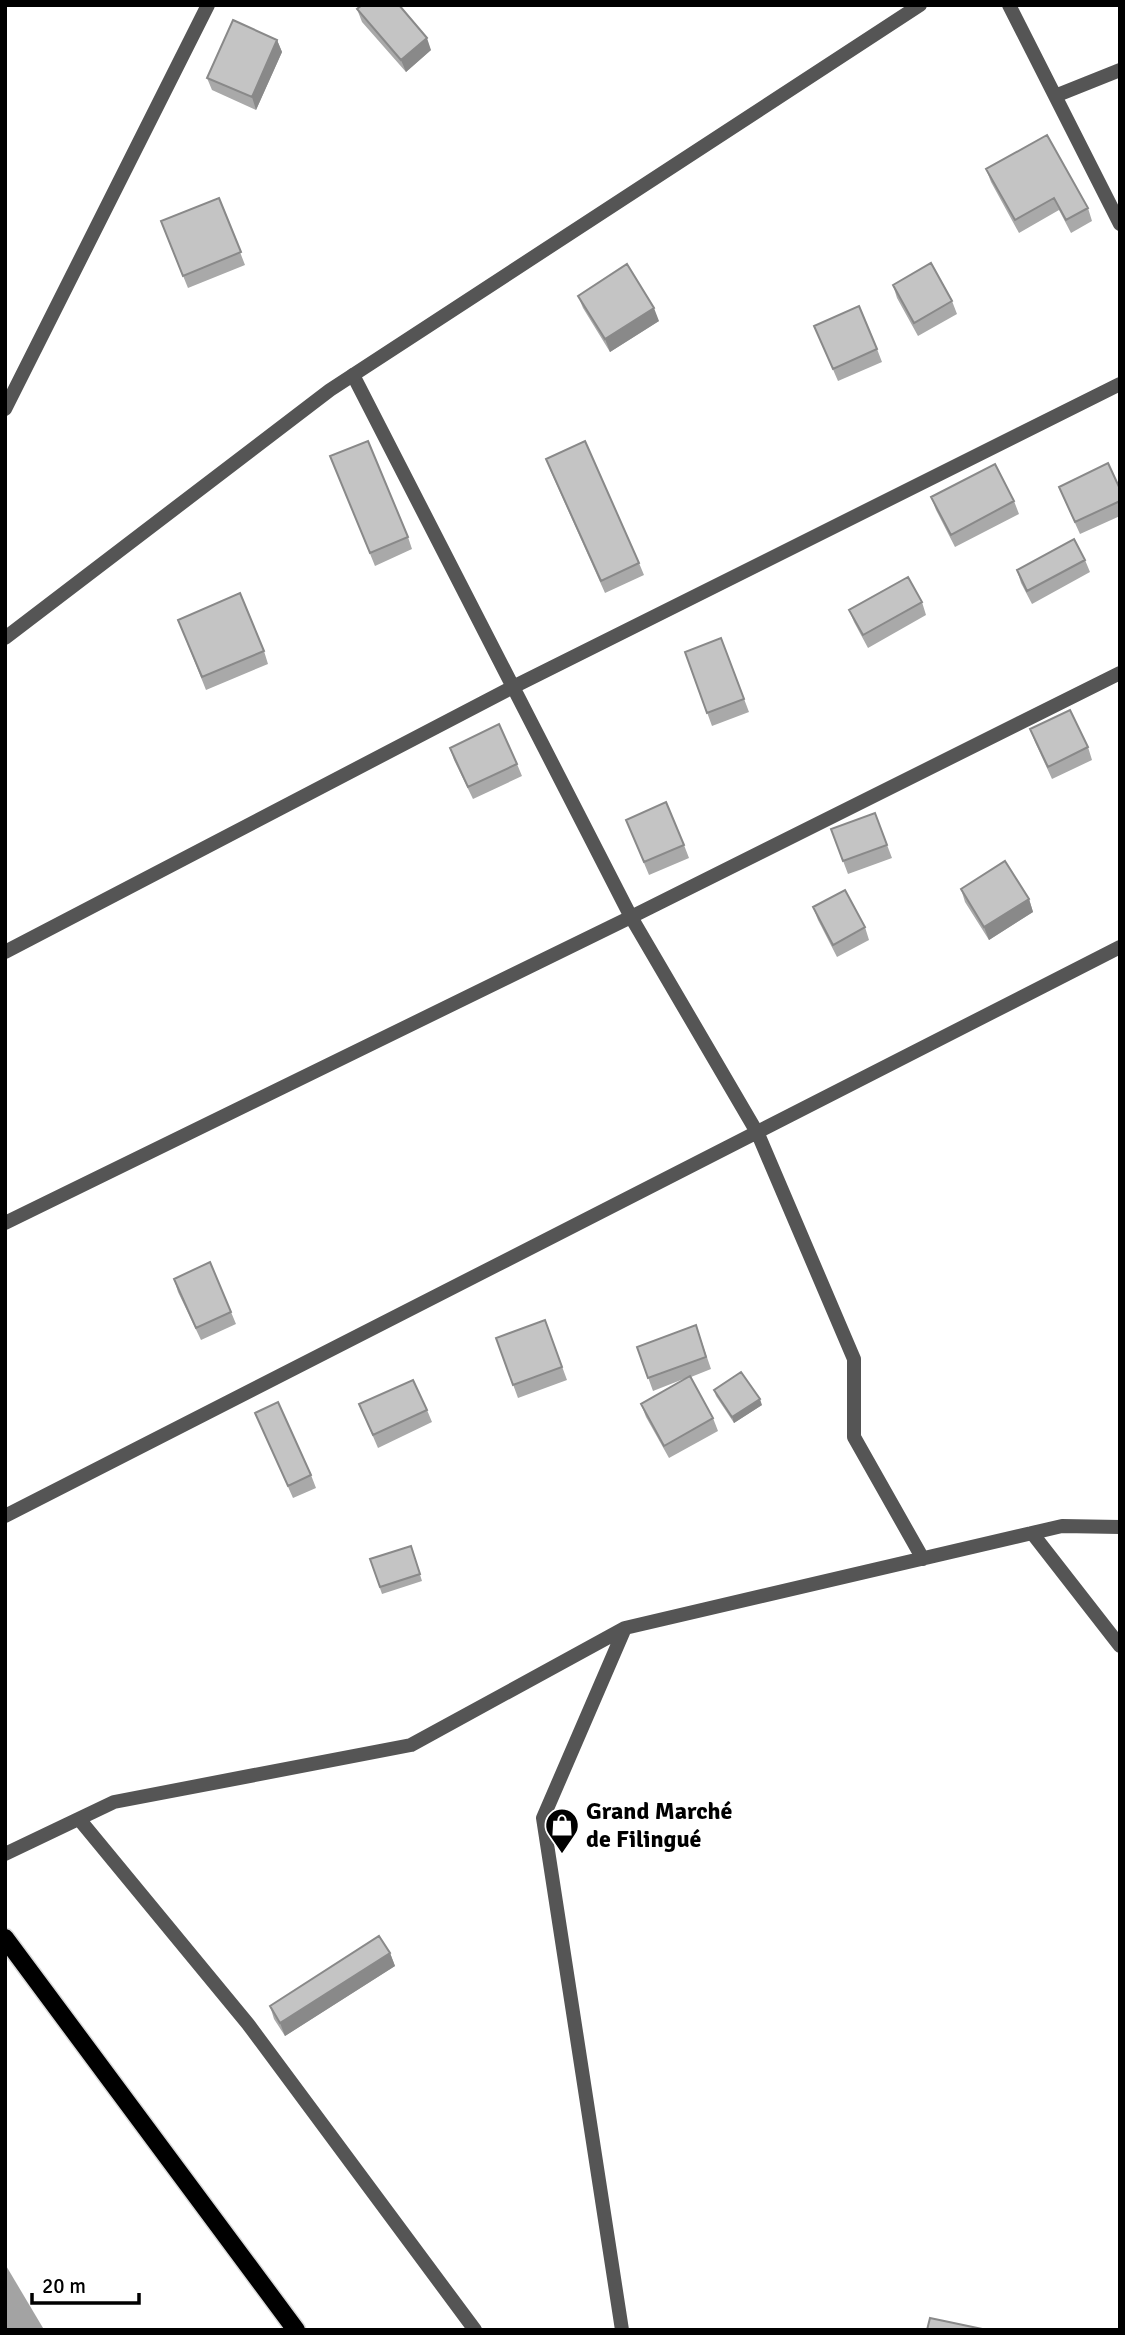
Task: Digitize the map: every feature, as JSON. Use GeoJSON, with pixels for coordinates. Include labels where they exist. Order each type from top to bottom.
{"type":"FeatureCollection","features":[{"type":"Feature","properties":{"kind":"main road"},"geometry":{"type":"LineString","coordinates":[[5,1938],[296,2330]]}},
{"type":"Feature","properties":{"kind":"street"},"geometry":{"type":"LineString","coordinates":[[5,409],[208,5]]}},
{"type":"Feature","properties":{"kind":"street"},"geometry":{"type":"LineString","coordinates":[[5,638],[353,375],[920,5]]}},
{"type":"Feature","properties":{"kind":"street"},"geometry":{"type":"LineString","coordinates":[[1009,5],[1120,224]]}},
{"type":"Feature","properties":{"kind":"street"},"geometry":{"type":"LineString","coordinates":[[1055,96],[1120,70]]}},
{"type":"Feature","properties":{"kind":"street"},"geometry":{"type":"LineString","coordinates":[[353,375],[631,917],[758,1134],[854,1359],[854,1437],[923,1559]]}},
{"type":"Feature","properties":{"kind":"street"},"geometry":{"type":"LineString","coordinates":[[5,952],[513,687],[1120,384]]}},
{"type":"Feature","properties":{"kind":"street"},"geometry":{"type":"LineString","coordinates":[[5,1223],[631,917],[1120,673]]}},
{"type":"Feature","properties":{"kind":"street"},"geometry":{"type":"LineString","coordinates":[[5,1517],[1120,947]]}},
{"type":"Feature","properties":{"kind":"street"},"geometry":{"type":"LineString","coordinates":[[5,1854],[114,1802],[411,1745],[625,1628],[1062,1526],[1120,1527]]}},
{"type":"Feature","properties":{"kind":"street"},"geometry":{"type":"LineString","coordinates":[[1032,1533],[1120,1646]]}},
{"type":"Feature","properties":{"kind":"street"},"geometry":{"type":"LineString","coordinates":[[622,2330],[543,1818],[625,1628]]}},
{"type":"Feature","properties":{"kind":"street"},"geometry":{"type":"LineString","coordinates":[[79,1819],[248,2024],[475,2330]]}},
{"type":"Feature","properties":{"kind":"shaded area"},"geometry":{"type":"Polygon","coordinates":[[[5,2264],[43,2328],[44,2330],[5,2330],[5,2264]]]}},
{"type":"Feature","properties":{"kind":"building"},"geometry":{"type":"Polygon","coordinates":[[[362,5],[399,5],[427,38],[401,60],[357,9],[362,5]]]}},
{"type":"Feature","properties":{"kind":"building"},"geometry":{"type":"Polygon","coordinates":[[[233,20],[277,40],[252,97],[207,78],[233,20]]]}},
{"type":"Feature","properties":{"kind":"building"},"geometry":{"type":"Polygon","coordinates":[[[1047,135],[1088,208],[1066,220],[1054,198],[1015,220],[986,169],[1047,135]]]}},
{"type":"Feature","properties":{"kind":"building"},"geometry":{"type":"Polygon","coordinates":[[[219,198],[241,252],[183,276],[161,221],[219,198]]]}},
{"type":"Feature","properties":{"kind":"building"},"geometry":{"type":"Polygon","coordinates":[[[931,263],[952,301],[914,323],[893,285],[931,263]]]}},
{"type":"Feature","properties":{"kind":"building"},"geometry":{"type":"Polygon","coordinates":[[[627,264],[654,308],[605,339],[578,296],[627,264]]]}},
{"type":"Feature","properties":{"kind":"building"},"geometry":{"type":"Polygon","coordinates":[[[859,306],[877,349],[833,369],[814,326],[859,306]]]}},
{"type":"Feature","properties":{"kind":"building"},"geometry":{"type":"Polygon","coordinates":[[[368,441],[408,537],[370,553],[330,456],[368,441]]]}},
{"type":"Feature","properties":{"kind":"building"},"geometry":{"type":"Polygon","coordinates":[[[585,441],[639,563],[601,581],[546,459],[585,441]]]}},
{"type":"Feature","properties":{"kind":"building"},"geometry":{"type":"Polygon","coordinates":[[[1108,463],[1120,489],[1120,501],[1075,522],[1059,487],[1108,463]]]}},
{"type":"Feature","properties":{"kind":"building"},"geometry":{"type":"Polygon","coordinates":[[[995,464],[1014,501],[951,535],[931,497],[995,464]]]}},
{"type":"Feature","properties":{"kind":"building"},"geometry":{"type":"Polygon","coordinates":[[[1074,539],[1085,560],[1027,591],[1017,570],[1074,539]]]}},
{"type":"Feature","properties":{"kind":"building"},"geometry":{"type":"Polygon","coordinates":[[[908,577],[922,602],[863,635],[849,610],[908,577]]]}},
{"type":"Feature","properties":{"kind":"building"},"geometry":{"type":"Polygon","coordinates":[[[240,593],[264,651],[202,677],[178,620],[240,593]]]}},
{"type":"Feature","properties":{"kind":"building"},"geometry":{"type":"Polygon","coordinates":[[[721,638],[744,699],[707,713],[685,652],[721,638]]]}},
{"type":"Feature","properties":{"kind":"building"},"geometry":{"type":"Polygon","coordinates":[[[1070,710],[1088,747],[1048,767],[1030,729],[1070,710]]]}},
{"type":"Feature","properties":{"kind":"building"},"geometry":{"type":"Polygon","coordinates":[[[499,724],[517,764],[468,787],[450,748],[499,724]]]}},
{"type":"Feature","properties":{"kind":"building"},"geometry":{"type":"Polygon","coordinates":[[[666,802],[684,845],[644,862],[626,820],[666,802]]]}},
{"type":"Feature","properties":{"kind":"building"},"geometry":{"type":"Polygon","coordinates":[[[875,813],[887,845],[843,861],[831,829],[875,813]]]}},
{"type":"Feature","properties":{"kind":"building"},"geometry":{"type":"Polygon","coordinates":[[[1005,861],[1029,899],[984,927],[961,889],[1005,861]]]}},
{"type":"Feature","properties":{"kind":"building"},"geometry":{"type":"Polygon","coordinates":[[[845,890],[865,927],[833,945],[813,907],[845,890]]]}},
{"type":"Feature","properties":{"kind":"building"},"geometry":{"type":"Polygon","coordinates":[[[210,1262],[231,1312],[196,1328],[174,1279],[210,1262]]]}},
{"type":"Feature","properties":{"kind":"building"},"geometry":{"type":"Polygon","coordinates":[[[545,1320],[562,1367],[513,1385],[496,1338],[545,1320]]]}},
{"type":"Feature","properties":{"kind":"building"},"geometry":{"type":"Polygon","coordinates":[[[696,1325],[706,1357],[648,1378],[637,1347],[696,1325]]]}},
{"type":"Feature","properties":{"kind":"building"},"geometry":{"type":"Polygon","coordinates":[[[741,1372],[760,1399],[732,1417],[714,1390],[741,1372]]]}},
{"type":"Feature","properties":{"kind":"building"},"geometry":{"type":"Polygon","coordinates":[[[690,1376],[713,1418],[664,1446],[641,1404],[690,1376]]]}},
{"type":"Feature","properties":{"kind":"building"},"geometry":{"type":"Polygon","coordinates":[[[413,1380],[427,1410],[373,1435],[359,1404],[413,1380]]]}},
{"type":"Feature","properties":{"kind":"building"},"geometry":{"type":"Polygon","coordinates":[[[278,1402],[311,1475],[288,1486],[255,1413],[278,1402]]]}},
{"type":"Feature","properties":{"kind":"building"},"geometry":{"type":"Polygon","coordinates":[[[411,1546],[420,1574],[380,1587],[370,1559],[411,1546]]]}},
{"type":"Feature","properties":{"kind":"building"},"geometry":{"type":"Polygon","coordinates":[[[379,1936],[390,1953],[280,2023],[270,2006],[379,1936]]]}},
{"type":"Feature","properties":{"kind":"building"},"geometry":{"type":"Polygon","coordinates":[[[930,2318],[987,2330],[927,2330],[930,2318]]]}},
{"type":"Feature","properties":{"kind":"place","name":"Grand Marché de Filingué"},"geometry":{"type":"Point","coordinates":[562,1855]}}]}
